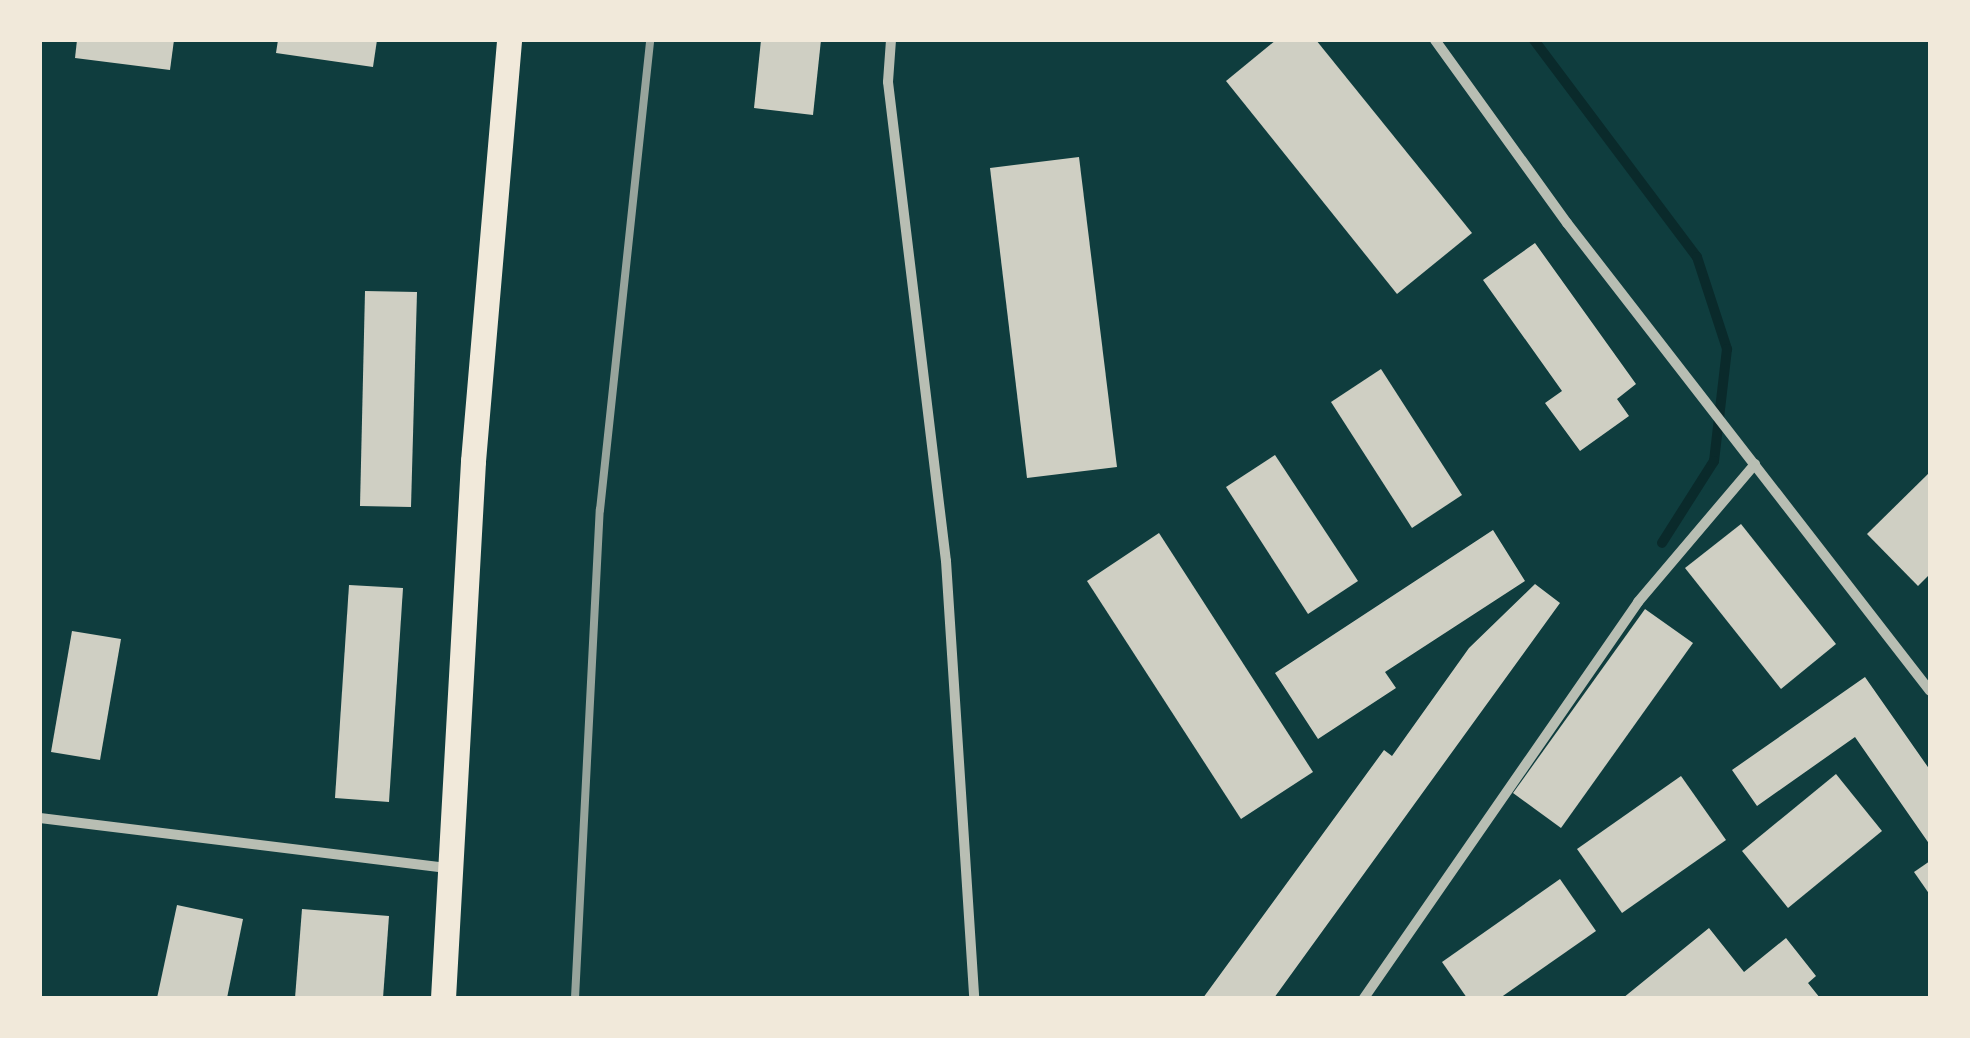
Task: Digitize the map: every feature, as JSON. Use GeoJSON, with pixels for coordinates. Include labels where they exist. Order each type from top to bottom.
{"type":"FeatureCollection","features":[{"type":"Feature","properties":{"kind":"main road"},"geometry":{"type":"LineString","coordinates":[[443,998],[473,461],[509,40]]}},
{"type":"Feature","properties":{"kind":"street"},"geometry":{"type":"LineString","coordinates":[[892,40],[888,82],[946,561],[974,998]]}},
{"type":"Feature","properties":{"kind":"street"},"geometry":{"type":"LineString","coordinates":[[1435,40],[1695,387],[1930,691]]}},
{"type":"Feature","properties":{"kind":"street"},"geometry":{"type":"LineString","coordinates":[[1364,998],[1638,602],[1755,464]]}},
{"type":"Feature","properties":{"kind":"street"},"geometry":{"type":"LineString","coordinates":[[40,818],[450,868]]}},
{"type":"Feature","properties":{"kind":"building"},"geometry":{"type":"Polygon","coordinates":[[[77,40],[174,40],[170,70],[75,58],[77,40]]]}},
{"type":"Feature","properties":{"kind":"building"},"geometry":{"type":"Polygon","coordinates":[[[278,40],[377,40],[373,67],[276,53],[278,40]]]}},
{"type":"Feature","properties":{"kind":"building"},"geometry":{"type":"Polygon","coordinates":[[[761,40],[821,40],[813,115],[754,108],[761,40]]]}},
{"type":"Feature","properties":{"kind":"building"},"geometry":{"type":"Polygon","coordinates":[[[1276,40],[1316,40],[1472,233],[1397,294],[1226,81],[1276,40]]]}},
{"type":"Feature","properties":{"kind":"building"},"geometry":{"type":"Polygon","coordinates":[[[1079,157],[1117,467],[1027,478],[990,168],[1079,157]]]}},
{"type":"Feature","properties":{"kind":"building"},"geometry":{"type":"Polygon","coordinates":[[[1535,243],[1636,384],[1617,399],[1629,416],[1580,451],[1545,403],[1562,391],[1483,280],[1535,243]]]}},
{"type":"Feature","properties":{"kind":"building"},"geometry":{"type":"Polygon","coordinates":[[[365,291],[417,292],[411,507],[360,506],[365,291]]]}},
{"type":"Feature","properties":{"kind":"building"},"geometry":{"type":"Polygon","coordinates":[[[1381,369],[1462,495],[1412,528],[1331,402],[1381,369]]]}},
{"type":"Feature","properties":{"kind":"building"},"geometry":{"type":"Polygon","coordinates":[[[1275,455],[1358,581],[1308,614],[1226,487],[1275,455]]]}},
{"type":"Feature","properties":{"kind":"building"},"geometry":{"type":"Polygon","coordinates":[[[1930,472],[1930,574],[1918,586],[1867,534],[1930,472]]]}},
{"type":"Feature","properties":{"kind":"building"},"geometry":{"type":"Polygon","coordinates":[[[1741,524],[1836,644],[1781,689],[1685,568],[1741,524]]]}},
{"type":"Feature","properties":{"kind":"building"},"geometry":{"type":"Polygon","coordinates":[[[1493,530],[1525,581],[1385,672],[1396,688],[1318,739],[1275,673],[1493,530]]]}},
{"type":"Feature","properties":{"kind":"building"},"geometry":{"type":"Polygon","coordinates":[[[1159,533],[1313,772],[1241,819],[1087,581],[1159,533]]]}},
{"type":"Feature","properties":{"kind":"building"},"geometry":{"type":"Polygon","coordinates":[[[1535,584],[1560,603],[1274,998],[1203,998],[1384,750],[1392,756],[1469,648],[1535,584]]]}},
{"type":"Feature","properties":{"kind":"building"},"geometry":{"type":"Polygon","coordinates":[[[349,585],[403,588],[389,802],[335,798],[349,585]]]}},
{"type":"Feature","properties":{"kind":"building"},"geometry":{"type":"Polygon","coordinates":[[[1645,609],[1693,643],[1561,828],[1513,793],[1645,609]]]}},
{"type":"Feature","properties":{"kind":"building"},"geometry":{"type":"Polygon","coordinates":[[[72,631],[121,639],[100,760],[51,752],[72,631]]]}},
{"type":"Feature","properties":{"kind":"building"},"geometry":{"type":"Polygon","coordinates":[[[1865,677],[1930,770],[1930,845],[1855,737],[1757,806],[1732,770],[1865,677]]]}},
{"type":"Feature","properties":{"kind":"building"},"geometry":{"type":"Polygon","coordinates":[[[1836,774],[1882,831],[1788,908],[1742,851],[1836,774]]]}},
{"type":"Feature","properties":{"kind":"building"},"geometry":{"type":"Polygon","coordinates":[[[1681,776],[1726,840],[1622,913],[1577,849],[1681,776]]]}},
{"type":"Feature","properties":{"kind":"building"},"geometry":{"type":"Polygon","coordinates":[[[1930,861],[1930,895],[1914,872],[1930,861]]]}},
{"type":"Feature","properties":{"kind":"building"},"geometry":{"type":"Polygon","coordinates":[[[1560,879],[1596,931],[1500,998],[1467,998],[1442,962],[1560,879]]]}},
{"type":"Feature","properties":{"kind":"building"},"geometry":{"type":"Polygon","coordinates":[[[177,905],[243,919],[227,998],[157,998],[177,905]]]}},
{"type":"Feature","properties":{"kind":"building"},"geometry":{"type":"Polygon","coordinates":[[[302,909],[389,916],[383,998],[295,998],[302,909]]]}},
{"type":"Feature","properties":{"kind":"building"},"geometry":{"type":"Polygon","coordinates":[[[1709,928],[1744,972],[1786,938],[1816,976],[1808,983],[1820,998],[1623,998],[1709,928]]]}},
{"type":"Feature","properties":{"kind":"waterway"},"geometry":{"type":"LineString","coordinates":[[1534,40],[1697,257],[1727,349],[1714,461],[1662,543]]}},
{"type":"Feature","properties":{"kind":"railway"},"geometry":{"type":"LineString","coordinates":[[575,998],[600,510],[650,40]]}}]}
